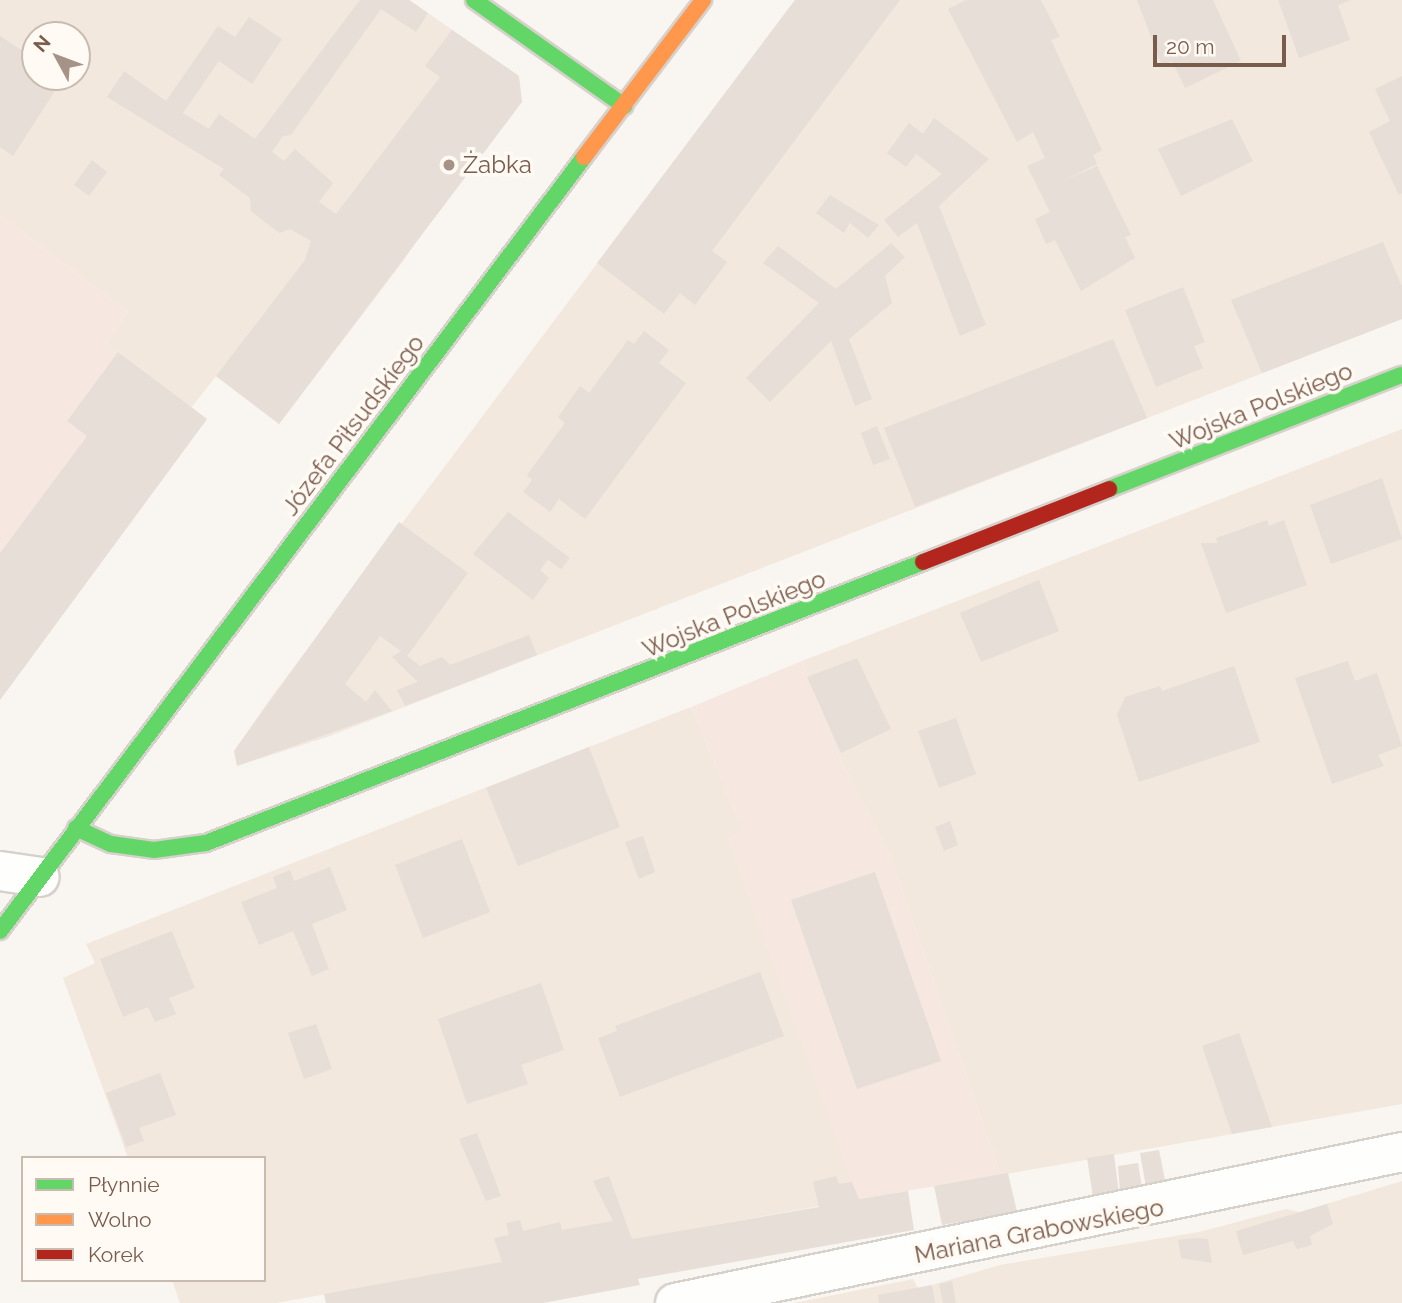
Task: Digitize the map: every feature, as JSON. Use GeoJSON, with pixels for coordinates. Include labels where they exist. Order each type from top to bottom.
{"type":"FeatureCollection","features":[{"type":"Feature","properties":{"kind":"street"},"geometry":{"type":"LineString","coordinates":[[474,0],[624,106]]}},
{"type":"Feature","properties":{"kind":"street","name":"Józefa Piłsudskiego"},"geometry":{"type":"LineString","coordinates":[[0,931],[703,0]]}},
{"type":"Feature","properties":{"kind":"street","name":"Wojska Polskiego"},"geometry":{"type":"LineString","coordinates":[[76,828],[111,844],[154,850],[206,843],[1402,375]]}},
{"type":"Feature","properties":{"kind":"street"},"geometry":{"type":"LineString","coordinates":[[0,871],[40,877]]}},
{"type":"Feature","properties":{"kind":"street","name":"Mariana Grabowskiego"},"geometry":{"type":"LineString","coordinates":[[675,1303],[1402,1152]]}},
{"type":"Feature","properties":{"kind":"shaded area"},"geometry":{"type":"Polygon","coordinates":[[[0,0],[409,0],[519,76],[404,260],[279,424],[216,376],[191,408],[106,342],[128,312],[0,215],[0,0]]]}},
{"type":"Feature","properties":{"kind":"shaded area"},"geometry":{"type":"Polygon","coordinates":[[[795,0],[1402,0],[1402,319],[330,736],[237,766],[234,751],[270,699],[795,0]]]}},
{"type":"Feature","properties":{"kind":"shaded area"},"geometry":{"type":"Polygon","coordinates":[[[0,215],[128,312],[106,342],[207,419],[0,700],[0,215]]]}},
{"type":"Feature","properties":{"kind":"shaded area"},"geometry":{"type":"Polygon","coordinates":[[[1402,429],[1402,1104],[1001,1175],[891,859],[836,750],[802,661],[1402,429]]]}},
{"type":"Feature","properties":{"kind":"shaded area"},"geometry":{"type":"Polygon","coordinates":[[[802,661],[836,750],[891,859],[1001,1175],[859,1199],[852,1182],[728,838],[743,831],[691,707],[802,661]]]}},
{"type":"Feature","properties":{"kind":"shaded area"},"geometry":{"type":"Polygon","coordinates":[[[691,707],[743,831],[728,838],[859,1199],[276,1303],[180,1303],[173,1282],[266,1282],[266,1156],[127,1156],[63,978],[95,963],[86,944],[691,707]]]}},
{"type":"Feature","properties":{"kind":"shaded area"},"geometry":{"type":"Polygon","coordinates":[[[1402,1181],[1402,1303],[795,1303],[913,1279],[918,1288],[1000,1265],[1199,1232],[1286,1209],[1300,1212],[1402,1181]]]}},
{"type":"Feature","properties":{"kind":"building"},"geometry":{"type":"Polygon","coordinates":[[[360,0],[409,0],[428,13],[416,32],[381,9],[291,135],[283,136],[272,152],[284,161],[295,149],[333,183],[319,202],[336,214],[440,77],[425,66],[452,30],[519,76],[522,102],[279,424],[216,376],[305,260],[311,241],[290,229],[279,233],[251,211],[250,198],[219,175],[224,169],[107,97],[124,71],[166,101],[218,26],[235,37],[249,17],[282,39],[252,84],[219,61],[183,113],[209,129],[219,114],[255,139],[360,0]]]}},
{"type":"Feature","properties":{"kind":"building"},"geometry":{"type":"Polygon","coordinates":[[[795,0],[900,0],[712,251],[727,262],[695,305],[680,293],[664,314],[597,263],[795,0]]]}},
{"type":"Feature","properties":{"kind":"building"},"geometry":{"type":"Polygon","coordinates":[[[966,0],[1041,0],[1060,37],[1051,40],[1102,150],[1093,155],[1097,164],[1058,183],[1097,166],[1131,235],[1125,237],[1135,258],[1081,291],[1055,240],[1046,244],[1035,219],[1050,212],[1027,166],[1045,158],[1033,132],[1017,142],[948,9],[966,0]]]}},
{"type":"Feature","properties":{"kind":"building"},"geometry":{"type":"Polygon","coordinates":[[[1137,0],[1213,0],[1241,61],[1185,88],[1172,61],[1162,66],[1137,0]]]}},
{"type":"Feature","properties":{"kind":"building"},"geometry":{"type":"Polygon","coordinates":[[[1278,0],[1351,0],[1338,5],[1350,40],[1299,58],[1278,0]]]}},
{"type":"Feature","properties":{"kind":"building"},"geometry":{"type":"Polygon","coordinates":[[[0,36],[21,50],[21,91],[55,91],[13,156],[0,147],[0,36]]]}},
{"type":"Feature","properties":{"kind":"building"},"geometry":{"type":"Polygon","coordinates":[[[1402,76],[1402,193],[1399,195],[1369,132],[1390,121],[1375,89],[1402,76]]]}},
{"type":"Feature","properties":{"kind":"building"},"geometry":{"type":"Polygon","coordinates":[[[934,118],[989,159],[939,206],[986,325],[960,336],[917,223],[898,237],[884,220],[942,174],[916,154],[906,167],[887,153],[909,123],[923,134],[934,118]]]}},
{"type":"Feature","properties":{"kind":"building"},"geometry":{"type":"Polygon","coordinates":[[[1232,119],[1253,161],[1181,196],[1158,149],[1232,119]]]}},
{"type":"Feature","properties":{"kind":"building"},"geometry":{"type":"Polygon","coordinates":[[[92,160],[107,172],[89,196],[74,185],[92,160]]]}},
{"type":"Feature","properties":{"kind":"building"},"geometry":{"type":"Polygon","coordinates":[[[830,195],[879,225],[868,238],[850,223],[844,233],[816,213],[830,195]]]}},
{"type":"Feature","properties":{"kind":"building"},"geometry":{"type":"Polygon","coordinates":[[[1383,242],[1402,287],[1402,319],[1262,373],[1231,300],[1383,242]]]}},
{"type":"Feature","properties":{"kind":"building"},"geometry":{"type":"Polygon","coordinates":[[[891,243],[905,257],[885,276],[892,303],[849,339],[872,399],[855,406],[831,341],[770,402],[746,378],[819,303],[763,263],[778,246],[836,289],[891,243]]]}},
{"type":"Feature","properties":{"kind":"building"},"geometry":{"type":"Polygon","coordinates":[[[1183,287],[1205,342],[1194,346],[1203,368],[1156,387],[1125,310],[1183,287]]]}},
{"type":"Feature","properties":{"kind":"building"},"geometry":{"type":"Polygon","coordinates":[[[644,331],[669,350],[659,363],[686,383],[585,519],[559,499],[550,512],[523,492],[532,480],[527,475],[565,423],[558,417],[580,386],[589,393],[628,340],[634,344],[644,331]]]}},
{"type":"Feature","properties":{"kind":"building"},"geometry":{"type":"Polygon","coordinates":[[[1113,339],[1147,418],[915,507],[884,428],[1113,339]]]}},
{"type":"Feature","properties":{"kind":"building"},"geometry":{"type":"Polygon","coordinates":[[[118,352],[207,419],[0,700],[0,553],[87,436],[67,421],[118,352]]]}},
{"type":"Feature","properties":{"kind":"building"},"geometry":{"type":"Polygon","coordinates":[[[877,426],[890,459],[873,465],[861,433],[877,426]]]}},
{"type":"Feature","properties":{"kind":"building"},"geometry":{"type":"Polygon","coordinates":[[[1382,478],[1402,539],[1331,564],[1310,505],[1382,478]]]}},
{"type":"Feature","properties":{"kind":"building"},"geometry":{"type":"Polygon","coordinates":[[[508,512],[570,558],[561,569],[548,560],[540,570],[549,578],[533,600],[473,554],[508,512]]]}},
{"type":"Feature","properties":{"kind":"building"},"geometry":{"type":"Polygon","coordinates":[[[1267,520],[1269,526],[1284,520],[1307,585],[1226,613],[1201,543],[1218,543],[1216,538],[1267,520]]]}},
{"type":"Feature","properties":{"kind":"building"},"geometry":{"type":"Polygon","coordinates":[[[399,522],[468,573],[407,656],[420,666],[442,657],[450,665],[529,635],[537,655],[405,706],[397,690],[418,682],[392,657],[401,651],[380,636],[345,684],[366,702],[375,690],[392,711],[237,766],[234,751],[399,522]]]}},
{"type":"Feature","properties":{"kind":"building"},"geometry":{"type":"Polygon","coordinates":[[[1039,580],[1059,631],[981,662],[960,613],[1039,580]]]}},
{"type":"Feature","properties":{"kind":"building"},"geometry":{"type":"Polygon","coordinates":[[[857,658],[891,729],[841,753],[807,677],[857,658]]]}},
{"type":"Feature","properties":{"kind":"building"},"geometry":{"type":"Polygon","coordinates":[[[1348,661],[1355,681],[1377,673],[1402,746],[1378,755],[1384,766],[1332,784],[1295,678],[1348,661]]]}},
{"type":"Feature","properties":{"kind":"building"},"geometry":{"type":"Polygon","coordinates":[[[1234,666],[1260,742],[1139,782],[1117,715],[1125,697],[1160,686],[1162,691],[1234,666]]]}},
{"type":"Feature","properties":{"kind":"building"},"geometry":{"type":"Polygon","coordinates":[[[956,718],[976,774],[939,788],[918,731],[956,718]]]}},
{"type":"Feature","properties":{"kind":"building"},"geometry":{"type":"Polygon","coordinates":[[[589,747],[620,827],[518,866],[486,788],[589,747]]]}},
{"type":"Feature","properties":{"kind":"building"},"geometry":{"type":"Polygon","coordinates":[[[950,821],[958,845],[944,851],[935,827],[950,821]]]}},
{"type":"Feature","properties":{"kind":"building"},"geometry":{"type":"Polygon","coordinates":[[[643,836],[655,872],[639,879],[625,842],[643,836]]]}},
{"type":"Feature","properties":{"kind":"building"},"geometry":{"type":"Polygon","coordinates":[[[462,839],[490,912],[423,938],[395,865],[462,839]]]}},
{"type":"Feature","properties":{"kind":"building"},"geometry":{"type":"Polygon","coordinates":[[[330,867],[347,910],[312,924],[329,969],[312,976],[293,931],[259,945],[241,902],[277,888],[273,877],[290,870],[294,881],[330,867]]]}},
{"type":"Feature","properties":{"kind":"building"},"geometry":{"type":"Polygon","coordinates":[[[875,872],[941,1061],[857,1089],[791,900],[875,872]]]}},
{"type":"Feature","properties":{"kind":"building"},"geometry":{"type":"Polygon","coordinates":[[[172,931],[195,988],[169,998],[176,1014],[155,1022],[148,1007],[123,1017],[100,959],[172,931]]]}},
{"type":"Feature","properties":{"kind":"building"},"geometry":{"type":"Polygon","coordinates":[[[760,972],[784,1036],[620,1097],[598,1038],[617,1031],[615,1026],[760,972]]]}},
{"type":"Feature","properties":{"kind":"building"},"geometry":{"type":"Polygon","coordinates":[[[541,983],[564,1050],[521,1065],[528,1084],[467,1104],[438,1019],[541,983]]]}},
{"type":"Feature","properties":{"kind":"building"},"geometry":{"type":"Polygon","coordinates":[[[316,1024],[332,1069],[304,1079],[288,1033],[316,1024]]]}},
{"type":"Feature","properties":{"kind":"building"},"geometry":{"type":"Polygon","coordinates":[[[1239,1033],[1272,1127],[1232,1134],[1202,1046],[1239,1033]]]}},
{"type":"Feature","properties":{"kind":"building"},"geometry":{"type":"Polygon","coordinates":[[[160,1073],[176,1115],[139,1128],[144,1141],[126,1147],[106,1093],[160,1073]]]}},
{"type":"Feature","properties":{"kind":"building"},"geometry":{"type":"Polygon","coordinates":[[[477,1133],[501,1196],[486,1201],[459,1139],[477,1133]]]}},
{"type":"Feature","properties":{"kind":"building"},"geometry":{"type":"Polygon","coordinates":[[[1159,1150],[1166,1185],[1146,1187],[1140,1153],[1159,1150]]]}},
{"type":"Feature","properties":{"kind":"building"},"geometry":{"type":"Polygon","coordinates":[[[1114,1154],[1119,1194],[1093,1197],[1087,1158],[1114,1154]]]}},
{"type":"Feature","properties":{"kind":"building"},"geometry":{"type":"Polygon","coordinates":[[[1138,1163],[1142,1188],[1120,1192],[1118,1166],[1138,1163]]]}},
{"type":"Feature","properties":{"kind":"building"},"geometry":{"type":"Polygon","coordinates":[[[1008,1173],[1017,1212],[942,1225],[934,1186],[1008,1173]]]}},
{"type":"Feature","properties":{"kind":"building"},"geometry":{"type":"Polygon","coordinates":[[[609,1176],[632,1239],[819,1207],[813,1182],[836,1176],[839,1184],[852,1182],[859,1199],[908,1191],[914,1230],[638,1279],[640,1285],[543,1303],[326,1303],[324,1294],[502,1262],[494,1238],[509,1235],[506,1223],[520,1220],[523,1231],[560,1222],[562,1230],[613,1221],[593,1181],[609,1176]]]}},
{"type":"Feature","properties":{"kind":"building"},"geometry":{"type":"Polygon","coordinates":[[[1327,1204],[1333,1224],[1310,1236],[1312,1245],[1297,1249],[1293,1241],[1243,1255],[1236,1231],[1327,1204]]]}},
{"type":"Feature","properties":{"kind":"building"},"geometry":{"type":"Polygon","coordinates":[[[1208,1239],[1212,1263],[1181,1258],[1178,1240],[1208,1239]]]}},
{"type":"Feature","properties":{"kind":"building"},"geometry":{"type":"Polygon","coordinates":[[[952,1281],[956,1303],[943,1303],[939,1284],[952,1281]]]}},
{"type":"Feature","properties":{"kind":"building"},"geometry":{"type":"Polygon","coordinates":[[[932,1285],[935,1303],[879,1303],[878,1295],[932,1285]]]}},
{"type":"Feature","properties":{"kind":"traffic: fast"},"geometry":{"type":"LineString","coordinates":[[474,0],[624,106]]}},
{"type":"Feature","properties":{"kind":"traffic: fast"},"geometry":{"type":"LineString","coordinates":[[0,931],[584,157]]}},
{"type":"Feature","properties":{"kind":"traffic: fast"},"geometry":{"type":"LineString","coordinates":[[1109,489],[1402,375]]}},
{"type":"Feature","properties":{"kind":"traffic: fast"},"geometry":{"type":"LineString","coordinates":[[76,828],[111,844],[154,850],[206,843],[923,562]]}},
{"type":"Feature","properties":{"kind":"traffic: slow"},"geometry":{"type":"LineString","coordinates":[[584,157],[703,0]]}},
{"type":"Feature","properties":{"kind":"traffic: jam"},"geometry":{"type":"LineString","coordinates":[[923,562],[1109,489]]}},
{"type":"Feature","properties":{"kind":"place","name":"Żabka"},"geometry":{"type":"Point","coordinates":[449,165]}}]}
